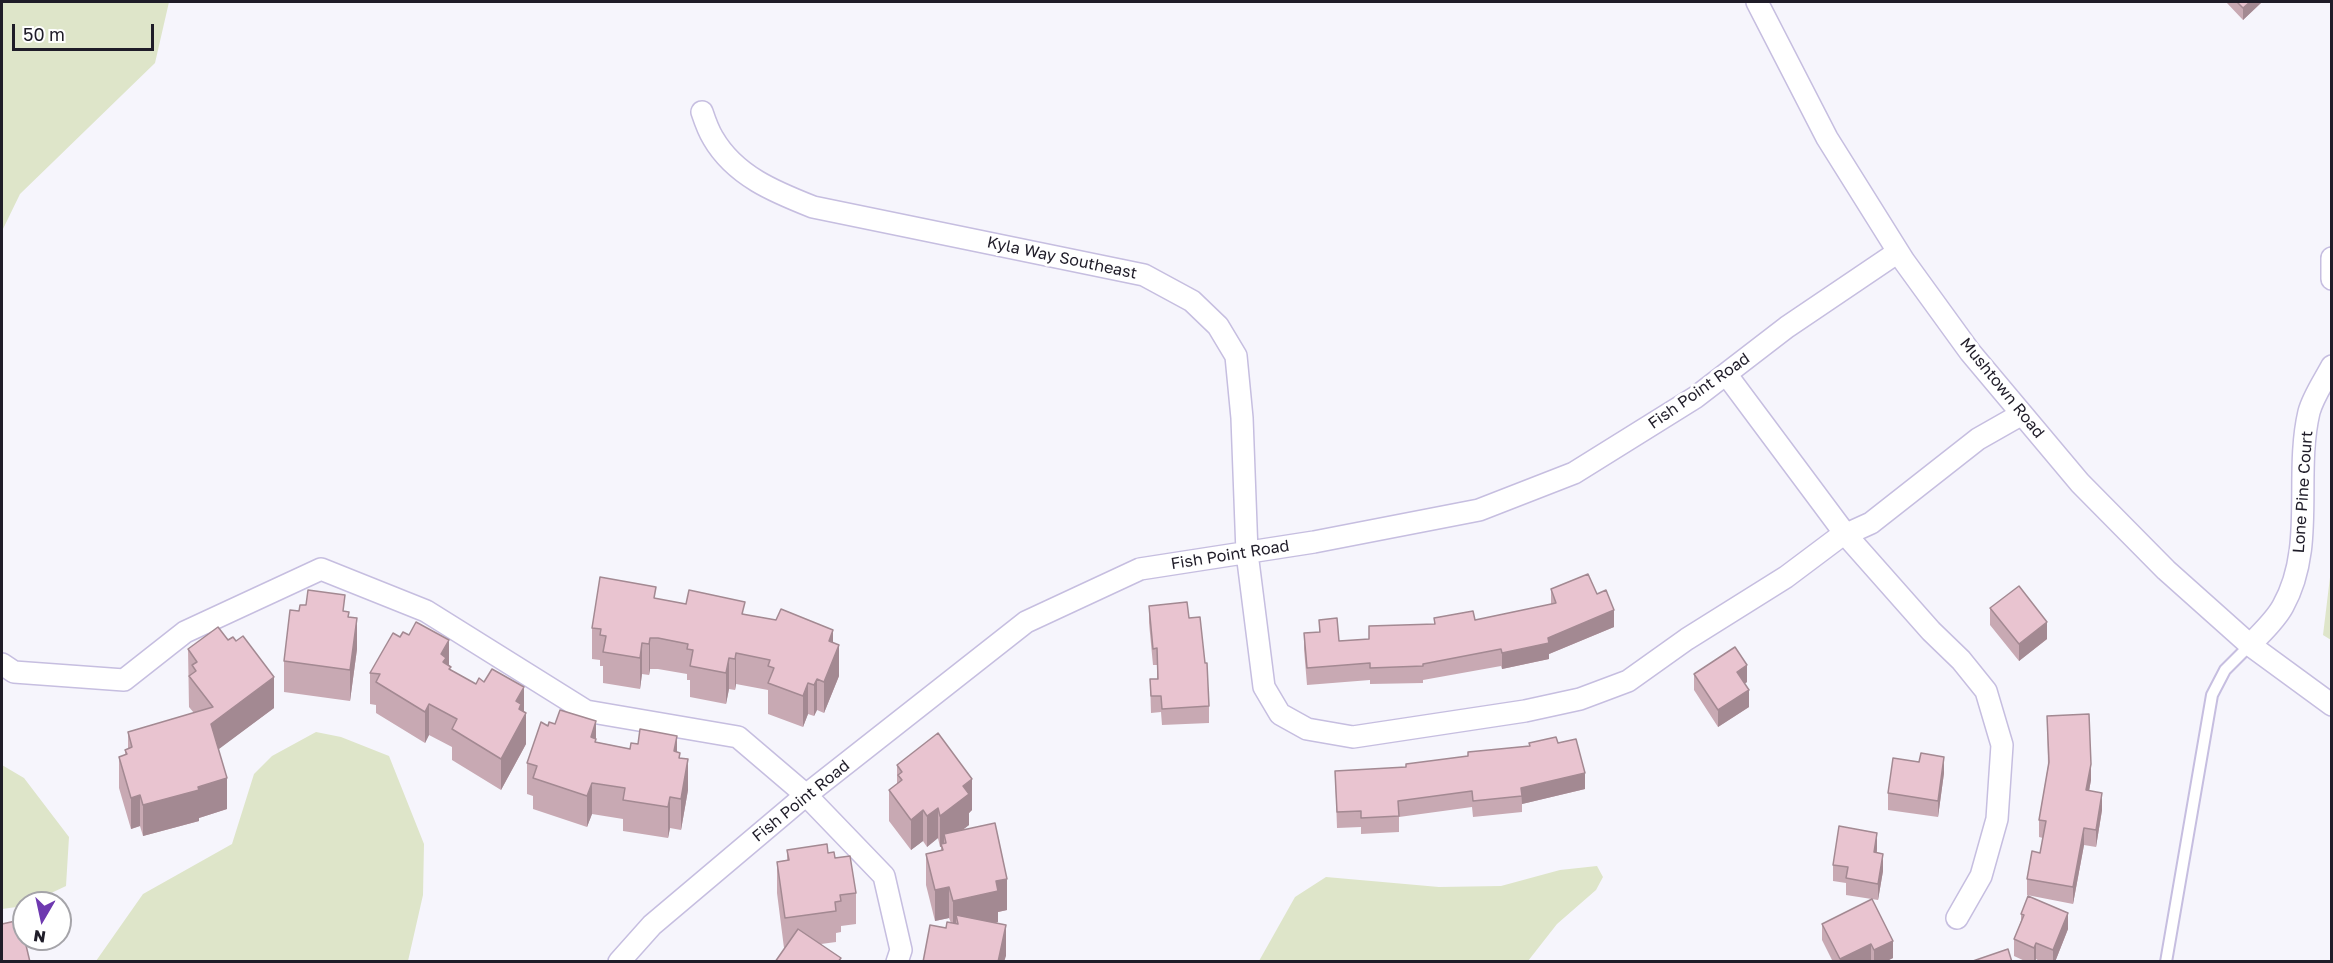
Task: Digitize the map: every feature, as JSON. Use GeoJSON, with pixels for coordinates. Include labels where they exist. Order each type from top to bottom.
{"type":"FeatureCollection","features":[{"type":"Feature","properties":{"kind":"street","name":"Mushtown Road"},"geometry":{"type":"LineString","coordinates":[[1757,2],[1827,138],[1898,252],[1970,352],[2096,500],[2166,570],[2250,645],[2331,705]]}},
{"type":"Feature","properties":{"kind":"street","name":"Kyla Way Southeast"},"geometry":{"type":"LineString","coordinates":[[702,112],[713,139],[742,172],[774,191],[813,207],[1144,275],[1192,301],[1218,326],[1236,356],[1242,418],[1247,553],[1264,687],[1280,714],[1307,729],[1353,737],[1525,711],[1580,699],[1628,681],[1687,639],[1786,577],[1846,535],[1871,523],[1978,439],[2022,414]]}},
{"type":"Feature","properties":{"kind":"street","name":"Fish Point Road"},"geometry":{"type":"LineString","coordinates":[[619,962],[652,925],[806,795],[1026,622],[1140,569],[1314,542],[1479,510],[1574,472],[1696,397],[1786,327],[1898,252]]}},
{"type":"Feature","properties":{"kind":"street"},"geometry":{"type":"LineString","coordinates":[[2331,258],[2331,279]]}},
{"type":"Feature","properties":{"kind":"street","name":"Lone Pine Court"},"geometry":{"type":"LineString","coordinates":[[2250,645],[2283,607],[2291,587],[2302,548],[2302,482],[2310,411],[2331,366]]}},
{"type":"Feature","properties":{"kind":"street"},"geometry":{"type":"LineString","coordinates":[[1726,374],[1846,535],[1931,631],[1961,660],[1986,692],[2002,745],[1996,819],[1981,876],[1957,918]]}},
{"type":"Feature","properties":{"kind":"street"},"geometry":{"type":"LineString","coordinates":[[2,664],[14,672],[124,680],[185,632],[321,569],[426,611],[586,711],[738,737],[806,795],[884,876],[901,950],[897,962]]}},
{"type":"Feature","properties":{"kind":"lane"},"geometry":{"type":"LineString","coordinates":[[2166,962],[2212,695],[2224,670],[2250,645]]}},
{"type":"Feature","properties":{"kind":"green space"},"geometry":{"type":"Polygon","coordinates":[[[2,2],[169,2],[155,63],[20,194],[2,231],[2,2]]]}},
{"type":"Feature","properties":{"kind":"green space"},"geometry":{"type":"Polygon","coordinates":[[[2331,569],[2332,640],[2323,635],[2331,569]]]}},
{"type":"Feature","properties":{"kind":"green space"},"geometry":{"type":"Polygon","coordinates":[[[316,732],[341,737],[389,756],[424,844],[423,895],[408,961],[96,961],[143,894],[232,844],[254,774],[272,756],[316,732]]]}},
{"type":"Feature","properties":{"kind":"green space"},"geometry":{"type":"Polygon","coordinates":[[[2,765],[24,778],[69,837],[66,886],[55,891],[12,891],[12,908],[2,909],[2,765]]]}},
{"type":"Feature","properties":{"kind":"green space"},"geometry":{"type":"Polygon","coordinates":[[[1597,866],[1603,877],[1596,890],[1557,924],[1528,961],[1259,961],[1295,897],[1326,877],[1439,887],[1501,886],[1560,870],[1597,866]]]}},
{"type":"Feature","properties":{"kind":"building"},"geometry":{"type":"Polygon","coordinates":[[[2237,2],[2250,2],[2243,8],[2237,2]]]}},
{"type":"Feature","properties":{"kind":"building"},"geometry":{"type":"Polygon","coordinates":[[[1588,574],[1597,594],[1606,590],[1614,610],[1548,638],[1549,643],[1502,653],[1501,649],[1423,664],[1423,666],[1370,668],[1370,663],[1307,668],[1304,633],[1320,632],[1319,620],[1337,618],[1339,641],[1369,639],[1369,626],[1435,624],[1434,618],[1473,611],[1475,620],[1556,603],[1551,589],[1588,574]]]}},
{"type":"Feature","properties":{"kind":"building"},"geometry":{"type":"Polygon","coordinates":[[[600,577],[656,587],[654,598],[686,604],[689,590],[745,602],[742,614],[776,620],[781,609],[833,630],[829,641],[839,645],[824,682],[817,679],[814,685],[808,683],[803,696],[768,683],[774,668],[768,666],[770,660],[736,653],[735,659],[729,658],[726,673],[690,666],[693,650],[687,649],[688,644],[658,638],[650,638],[649,644],[642,643],[640,658],[603,652],[606,636],[600,635],[601,629],[592,628],[600,577]]]}},
{"type":"Feature","properties":{"kind":"building"},"geometry":{"type":"Polygon","coordinates":[[[2019,586],[2047,622],[2019,644],[1990,608],[2019,586]]]}},
{"type":"Feature","properties":{"kind":"building"},"geometry":{"type":"Polygon","coordinates":[[[308,590],[345,595],[343,611],[349,612],[348,617],[357,618],[350,670],[284,661],[290,610],[299,611],[300,605],[306,605],[308,590]]]}},
{"type":"Feature","properties":{"kind":"building"},"geometry":{"type":"Polygon","coordinates":[[[1187,602],[1189,618],[1200,617],[1205,663],[1207,663],[1209,706],[1162,709],[1161,696],[1151,696],[1150,679],[1158,679],[1157,648],[1153,649],[1149,606],[1187,602]]]}},
{"type":"Feature","properties":{"kind":"building"},"geometry":{"type":"Polygon","coordinates":[[[416,622],[449,640],[441,654],[446,658],[443,662],[451,667],[449,669],[476,684],[479,678],[484,682],[492,669],[524,687],[516,701],[521,704],[519,709],[526,713],[501,759],[452,729],[457,719],[429,704],[425,712],[376,682],[380,674],[370,673],[393,633],[400,637],[403,632],[409,635],[416,622]]]}},
{"type":"Feature","properties":{"kind":"building"},"geometry":{"type":"Polygon","coordinates":[[[218,627],[228,640],[233,637],[236,641],[243,636],[274,677],[211,724],[227,778],[198,787],[199,790],[143,805],[140,795],[131,798],[119,757],[127,754],[125,750],[132,747],[128,732],[213,707],[189,676],[196,671],[192,665],[197,662],[188,649],[218,627]]]}},
{"type":"Feature","properties":{"kind":"building"},"geometry":{"type":"Polygon","coordinates":[[[1735,647],[1747,665],[1737,672],[1749,690],[1718,710],[1694,674],[1735,647]]]}},
{"type":"Feature","properties":{"kind":"building"},"geometry":{"type":"Polygon","coordinates":[[[560,710],[596,721],[591,737],[596,739],[595,742],[630,749],[631,743],[638,744],[640,729],[677,736],[674,751],[680,753],[679,758],[688,759],[681,799],[670,797],[668,807],[623,800],[625,788],[592,783],[587,796],[533,778],[537,766],[527,763],[541,722],[548,726],[549,722],[555,724],[560,710]]]}},
{"type":"Feature","properties":{"kind":"building"},"geometry":{"type":"Polygon","coordinates":[[[2089,714],[2091,764],[2086,790],[2102,793],[2096,830],[2084,828],[2073,887],[2027,879],[2032,851],[2040,853],[2046,821],[2039,820],[2049,762],[2047,716],[2089,714]]]}},
{"type":"Feature","properties":{"kind":"building"},"geometry":{"type":"Polygon","coordinates":[[[938,733],[972,779],[963,786],[969,794],[940,816],[938,808],[927,816],[923,810],[911,820],[889,790],[902,780],[898,775],[902,772],[897,765],[938,733]]]}},
{"type":"Feature","properties":{"kind":"building"},"geometry":{"type":"Polygon","coordinates":[[[1556,737],[1558,743],[1576,739],[1585,773],[1521,788],[1522,796],[1473,801],[1472,791],[1398,801],[1399,816],[1361,818],[1361,811],[1337,812],[1335,771],[1406,767],[1406,764],[1468,756],[1468,752],[1530,746],[1529,743],[1556,737]]]}},
{"type":"Feature","properties":{"kind":"building"},"geometry":{"type":"Polygon","coordinates":[[[1921,753],[1944,757],[1938,801],[1888,793],[1893,758],[1919,762],[1921,753]]]}},
{"type":"Feature","properties":{"kind":"building"},"geometry":{"type":"Polygon","coordinates":[[[995,823],[1007,879],[996,881],[998,891],[953,901],[949,887],[935,890],[926,854],[943,850],[941,844],[946,843],[944,834],[995,823]]]}},
{"type":"Feature","properties":{"kind":"building"},"geometry":{"type":"Polygon","coordinates":[[[1839,826],[1877,833],[1874,852],[1883,854],[1878,884],[1846,878],[1848,867],[1833,865],[1839,826]]]}},
{"type":"Feature","properties":{"kind":"building"},"geometry":{"type":"Polygon","coordinates":[[[827,844],[828,853],[834,852],[835,858],[850,856],[856,893],[840,895],[841,901],[835,902],[836,911],[785,918],[777,862],[789,860],[787,850],[827,844]]]}},
{"type":"Feature","properties":{"kind":"building"},"geometry":{"type":"Polygon","coordinates":[[[2028,896],[2068,913],[2053,950],[2036,943],[2034,948],[2014,939],[2024,915],[2021,914],[2028,896]]]}},
{"type":"Feature","properties":{"kind":"building"},"geometry":{"type":"Polygon","coordinates":[[[1872,899],[1893,941],[1874,950],[1871,944],[1840,959],[1822,924],[1872,899]]]}},
{"type":"Feature","properties":{"kind":"building"},"geometry":{"type":"Polygon","coordinates":[[[956,915],[1006,925],[998,962],[923,962],[930,925],[946,928],[947,922],[958,924],[956,915]]]}},
{"type":"Feature","properties":{"kind":"building"},"geometry":{"type":"Polygon","coordinates":[[[12,922],[12,951],[27,951],[30,962],[2,962],[2,924],[12,922]]]}},
{"type":"Feature","properties":{"kind":"building"},"geometry":{"type":"Polygon","coordinates":[[[798,929],[841,958],[838,962],[775,962],[798,929]]]}},
{"type":"Feature","properties":{"kind":"building"},"geometry":{"type":"Polygon","coordinates":[[[2008,949],[2012,962],[1970,962],[2008,949]]]}}]}
